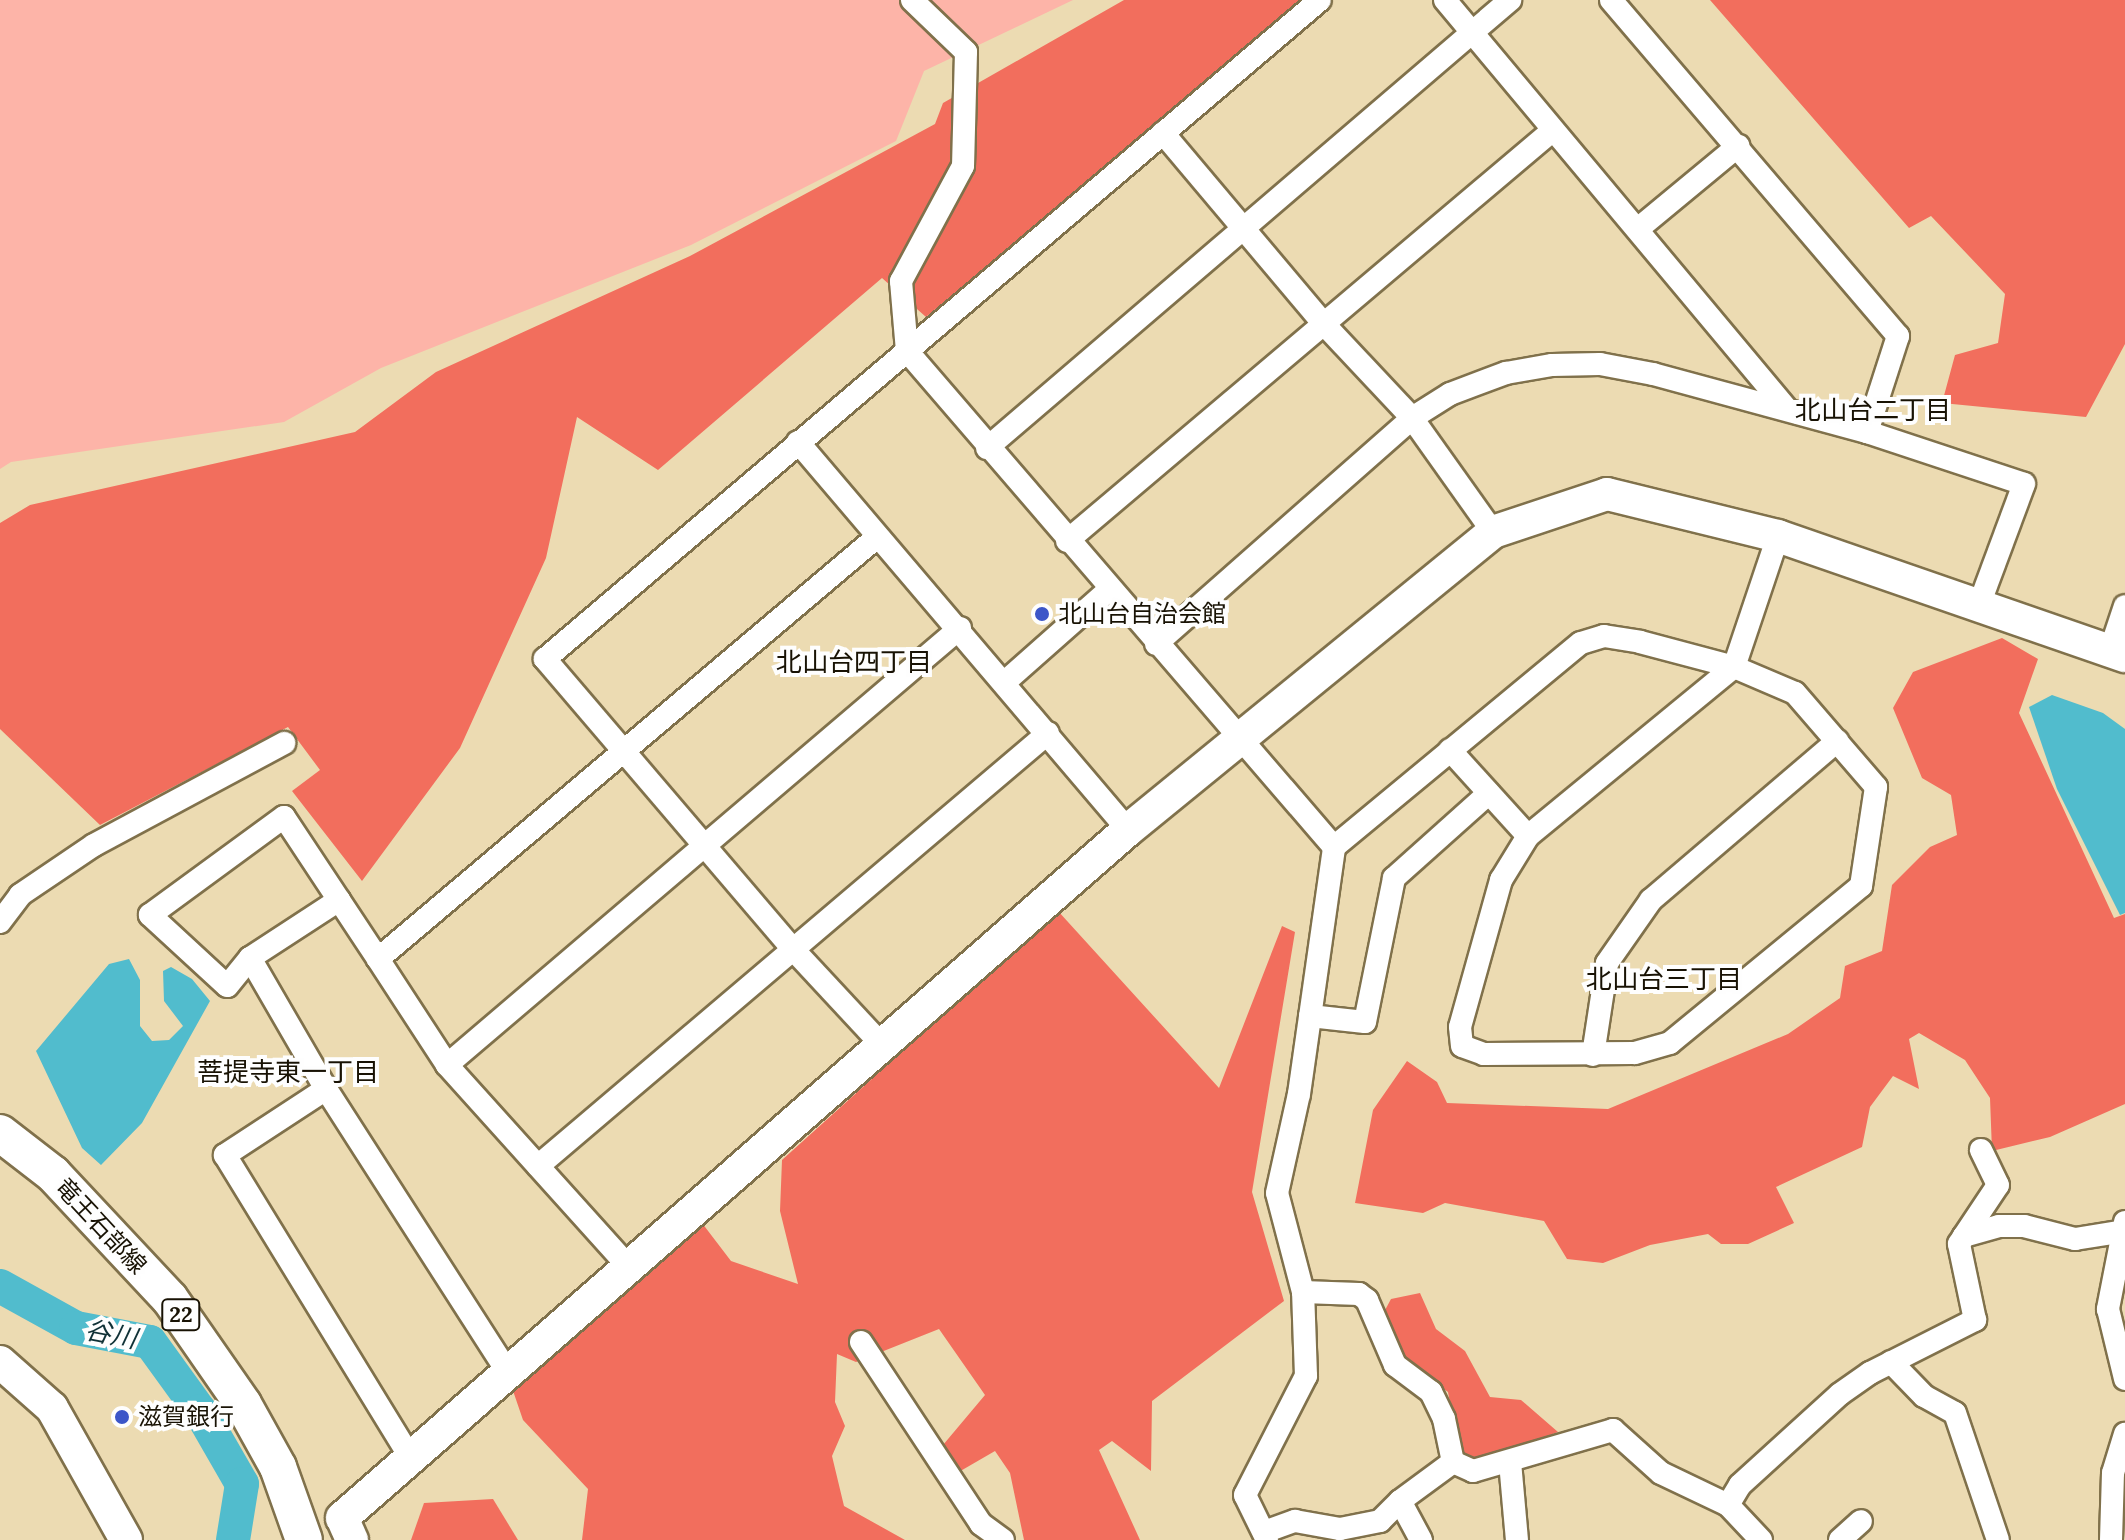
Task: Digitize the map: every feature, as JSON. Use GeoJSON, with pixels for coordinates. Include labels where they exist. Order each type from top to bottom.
{"type":"FeatureCollection","features":[{"type":"Feature","properties":{"kind":"main road","name":"竜王石部線"},"geometry":{"type":"LineString","coordinates":[[0,1133],[53,1174],[170,1299],[243,1404],[278,1467],[304,1540]]}},
{"type":"Feature","properties":{"kind":"street"},"geometry":{"type":"LineString","coordinates":[[912,0],[966,52],[963,166],[901,281],[907,351],[1237,740],[1334,847]]}},
{"type":"Feature","properties":{"kind":"street"},"geometry":{"type":"LineString","coordinates":[[882,1045],[791,947],[545,659],[1320,0]]}},
{"type":"Feature","properties":{"kind":"street"},"geometry":{"type":"LineString","coordinates":[[1445,0],[1639,228],[1786,408]]}},
{"type":"Feature","properties":{"kind":"street"},"geometry":{"type":"LineString","coordinates":[[987,448],[1510,0]]}},
{"type":"Feature","properties":{"kind":"street"},"geometry":{"type":"LineString","coordinates":[[1611,0],[1898,336],[1867,432]]}},
{"type":"Feature","properties":{"kind":"street"},"geometry":{"type":"LineString","coordinates":[[1067,541],[1322,322],[1553,130]]}},
{"type":"Feature","properties":{"kind":"street"},"geometry":{"type":"LineString","coordinates":[[1163,133],[1322,322],[1412,418],[1493,532]]}},
{"type":"Feature","properties":{"kind":"street"},"geometry":{"type":"LineString","coordinates":[[1639,228],[1738,146]]}},
{"type":"Feature","properties":{"kind":"street"},"geometry":{"type":"LineString","coordinates":[[1156,644],[1412,418],[1450,394],[1506,373],[1552,365],[1600,364],[1653,374],[1867,432],[2024,484],[1979,605]]}},
{"type":"Feature","properties":{"kind":"street"},"geometry":{"type":"LineString","coordinates":[[798,442],[877,537],[1006,681],[1128,830]]}},
{"type":"Feature","properties":{"kind":"street"},"geometry":{"type":"LineString","coordinates":[[352,1540],[342,1518],[1128,830],[1493,532],[1607,494],[1778,536],[2118,652],[2125,606]]}},
{"type":"Feature","properties":{"kind":"street"},"geometry":{"type":"LineString","coordinates":[[1453,1462],[1400,1501],[1380,1521],[1340,1529],[1295,1521],[1266,1536],[1245,1495],[1306,1376],[1303,1292],[1277,1193],[1310,1016],[1334,847],[1581,643],[1604,636],[1734,667],[1795,693],[1876,787],[1861,886],[1670,1043],[1634,1053],[1484,1054],[1462,1046],[1460,1027],[1501,880],[1528,836],[1734,667],[1778,536]]}},
{"type":"Feature","properties":{"kind":"street"},"geometry":{"type":"LineString","coordinates":[[378,959],[877,537]]}},
{"type":"Feature","properties":{"kind":"street"},"geometry":{"type":"LineString","coordinates":[[1006,681],[1109,590]]}},
{"type":"Feature","properties":{"kind":"street"},"geometry":{"type":"LineString","coordinates":[[447,1065],[960,628]]}},
{"type":"Feature","properties":{"kind":"street"},"geometry":{"type":"LineString","coordinates":[[538,1166],[791,947],[1048,733]]}},
{"type":"Feature","properties":{"kind":"street"},"geometry":{"type":"LineString","coordinates":[[1593,1055],[1607,963],[1651,900],[1837,741]]}},
{"type":"Feature","properties":{"kind":"street"},"geometry":{"type":"LineString","coordinates":[[0,922],[20,895],[94,845],[284,743]]}},
{"type":"Feature","properties":{"kind":"street"},"geometry":{"type":"LineString","coordinates":[[1450,750],[1528,836]]}},
{"type":"Feature","properties":{"kind":"street"},"geometry":{"type":"LineString","coordinates":[[1310,1016],[1365,1022],[1394,878],[1489,793]]}},
{"type":"Feature","properties":{"kind":"street"},"geometry":{"type":"LineString","coordinates":[[339,900],[250,958],[227,986],[150,915],[284,817],[339,900],[378,959],[447,1065],[629,1267]]}},
{"type":"Feature","properties":{"kind":"street"},"geometry":{"type":"LineString","coordinates":[[250,958],[326,1089],[509,1374]]}},
{"type":"Feature","properties":{"kind":"street"},"geometry":{"type":"LineString","coordinates":[[326,1089],[225,1155],[411,1458]]}},
{"type":"Feature","properties":{"kind":"street"},"geometry":{"type":"LineString","coordinates":[[1728,1505],[1740,1485],[1840,1394],[1891,1362],[1975,1320],[1959,1244],[1998,1185],[1981,1150]]}},
{"type":"Feature","properties":{"kind":"street"},"geometry":{"type":"LineString","coordinates":[[1964,1236],[1999,1226],[2024,1226],[2075,1239],[2122,1227],[2108,1309],[2125,1379]]}},
{"type":"Feature","properties":{"kind":"street"},"geometry":{"type":"LineString","coordinates":[[1303,1292],[1359,1294],[1367,1300],[1395,1365],[1431,1392],[1444,1419],[1453,1462]]}},
{"type":"Feature","properties":{"kind":"street"},"geometry":{"type":"LineString","coordinates":[[861,1342],[981,1524],[1003,1540]]}},
{"type":"Feature","properties":{"kind":"street"},"geometry":{"type":"LineString","coordinates":[[0,1362],[52,1408],[126,1540]]}},
{"type":"Feature","properties":{"kind":"street"},"geometry":{"type":"LineString","coordinates":[[1891,1362],[1924,1396],[1955,1413],[1998,1540]]}},
{"type":"Feature","properties":{"kind":"street"},"geometry":{"type":"LineString","coordinates":[[1453,1462],[1473,1471],[1613,1430],[1661,1473],[1728,1505],[1761,1540]]}},
{"type":"Feature","properties":{"kind":"street"},"geometry":{"type":"LineString","coordinates":[[2111,1540],[2113,1473],[2125,1434]]}},
{"type":"Feature","properties":{"kind":"street"},"geometry":{"type":"LineString","coordinates":[[1510,1462],[1517,1540]]}},
{"type":"Feature","properties":{"kind":"street"},"geometry":{"type":"LineString","coordinates":[[1400,1501],[1421,1540]]}},
{"type":"Feature","properties":{"kind":"street"},"geometry":{"type":"LineString","coordinates":[[1840,1540],[1861,1521]]}},
{"type":"Feature","properties":{"kind":"shaded area"},"geometry":{"type":"Polygon","coordinates":[[[0,0],[1073,0],[924,71],[896,141],[691,245],[381,368],[284,422],[11,462],[0,469],[0,0]]]}},
{"type":"Feature","properties":{"kind":"shaded area"},"geometry":{"type":"Polygon","coordinates":[[[1124,0],[1305,0],[926,317],[882,278],[658,470],[577,417],[546,558],[460,748],[362,881],[292,791],[320,770],[288,727],[100,825],[0,729],[0,523],[30,505],[355,432],[436,372],[690,256],[935,124],[943,103],[1124,0]]]}},
{"type":"Feature","properties":{"kind":"shaded area"},"geometry":{"type":"Polygon","coordinates":[[[1710,0],[2125,0],[2125,344],[2086,417],[1942,403],[1955,355],[1998,343],[2005,294],[1931,216],[1909,228],[1710,0]]]}},
{"type":"Feature","properties":{"kind":"shaded area"},"geometry":{"type":"Polygon","coordinates":[[[2002,638],[2038,659],[2019,713],[2114,918],[2125,914],[2125,1104],[2050,1137],[1992,1151],[1990,1098],[1965,1060],[1919,1033],[1909,1039],[1919,1089],[1893,1076],[1870,1107],[1862,1147],[1776,1187],[1794,1223],[1748,1244],[1721,1244],[1708,1234],[1650,1245],[1603,1263],[1567,1259],[1544,1221],[1445,1203],[1423,1213],[1355,1203],[1373,1110],[1407,1061],[1437,1082],[1447,1103],[1608,1109],[1788,1034],[1840,998],[1845,966],[1882,951],[1892,885],[1930,847],[1957,835],[1951,795],[1922,778],[1893,708],[1913,672],[2002,638]]]}},
{"type":"Feature","properties":{"kind":"shaded area"},"geometry":{"type":"Polygon","coordinates":[[[1058,911],[1219,1088],[1282,926],[1295,932],[1252,1192],[1284,1301],[1152,1401],[1151,1471],[1112,1441],[1099,1450],[1140,1540],[1024,1540],[1010,1473],[995,1451],[957,1473],[943,1445],[985,1395],[939,1329],[856,1362],[837,1354],[835,1402],[845,1426],[832,1456],[844,1506],[905,1540],[582,1540],[588,1489],[523,1420],[510,1382],[702,1223],[731,1261],[798,1284],[780,1211],[782,1160],[1058,911]]]}},
{"type":"Feature","properties":{"kind":"shaded area"},"geometry":{"type":"Polygon","coordinates":[[[1420,1293],[1436,1329],[1465,1351],[1490,1397],[1521,1400],[1558,1432],[1475,1464],[1458,1447],[1448,1392],[1401,1358],[1384,1312],[1391,1299],[1420,1293]]]}},
{"type":"Feature","properties":{"kind":"shaded area"},"geometry":{"type":"Polygon","coordinates":[[[493,1499],[518,1540],[411,1540],[424,1503],[493,1499]]]}},
{"type":"Feature","properties":{"kind":"water"},"geometry":{"type":"Polygon","coordinates":[[[2052,695],[2103,713],[2125,729],[2125,913],[2120,915],[2057,789],[2029,707],[2052,695]]]}},
{"type":"Feature","properties":{"kind":"water"},"geometry":{"type":"Polygon","coordinates":[[[129,959],[140,980],[140,1026],[152,1041],[169,1040],[183,1026],[164,1001],[163,971],[171,967],[192,979],[210,1001],[142,1123],[101,1165],[82,1148],[36,1051],[109,964],[129,959]]]}},
{"type":"Feature","properties":{"kind":"waterway","name":"谷川"},"geometry":{"type":"LineString","coordinates":[[0,1286],[76,1328],[150,1342],[200,1411],[242,1484],[233,1540]]}},
{"type":"Feature","properties":{"kind":"place","name":"北山台自治会館"},"geometry":{"type":"Point","coordinates":[1042,614]}},
{"type":"Feature","properties":{"kind":"place","name":"滋賀銀行"},"geometry":{"type":"Point","coordinates":[122,1417]}},
{"type":"Feature","properties":{"kind":"district","name":"北山台二丁目"},"geometry":{"type":"Point","coordinates":[1873,410]}},
{"type":"Feature","properties":{"kind":"district","name":"北山台四丁目"},"geometry":{"type":"Point","coordinates":[854,662]}},
{"type":"Feature","properties":{"kind":"district","name":"北山台三丁目"},"geometry":{"type":"Point","coordinates":[1664,979]}},
{"type":"Feature","properties":{"kind":"district","name":"菩提寺東一丁目"},"geometry":{"type":"Point","coordinates":[288,1072]}}]}
